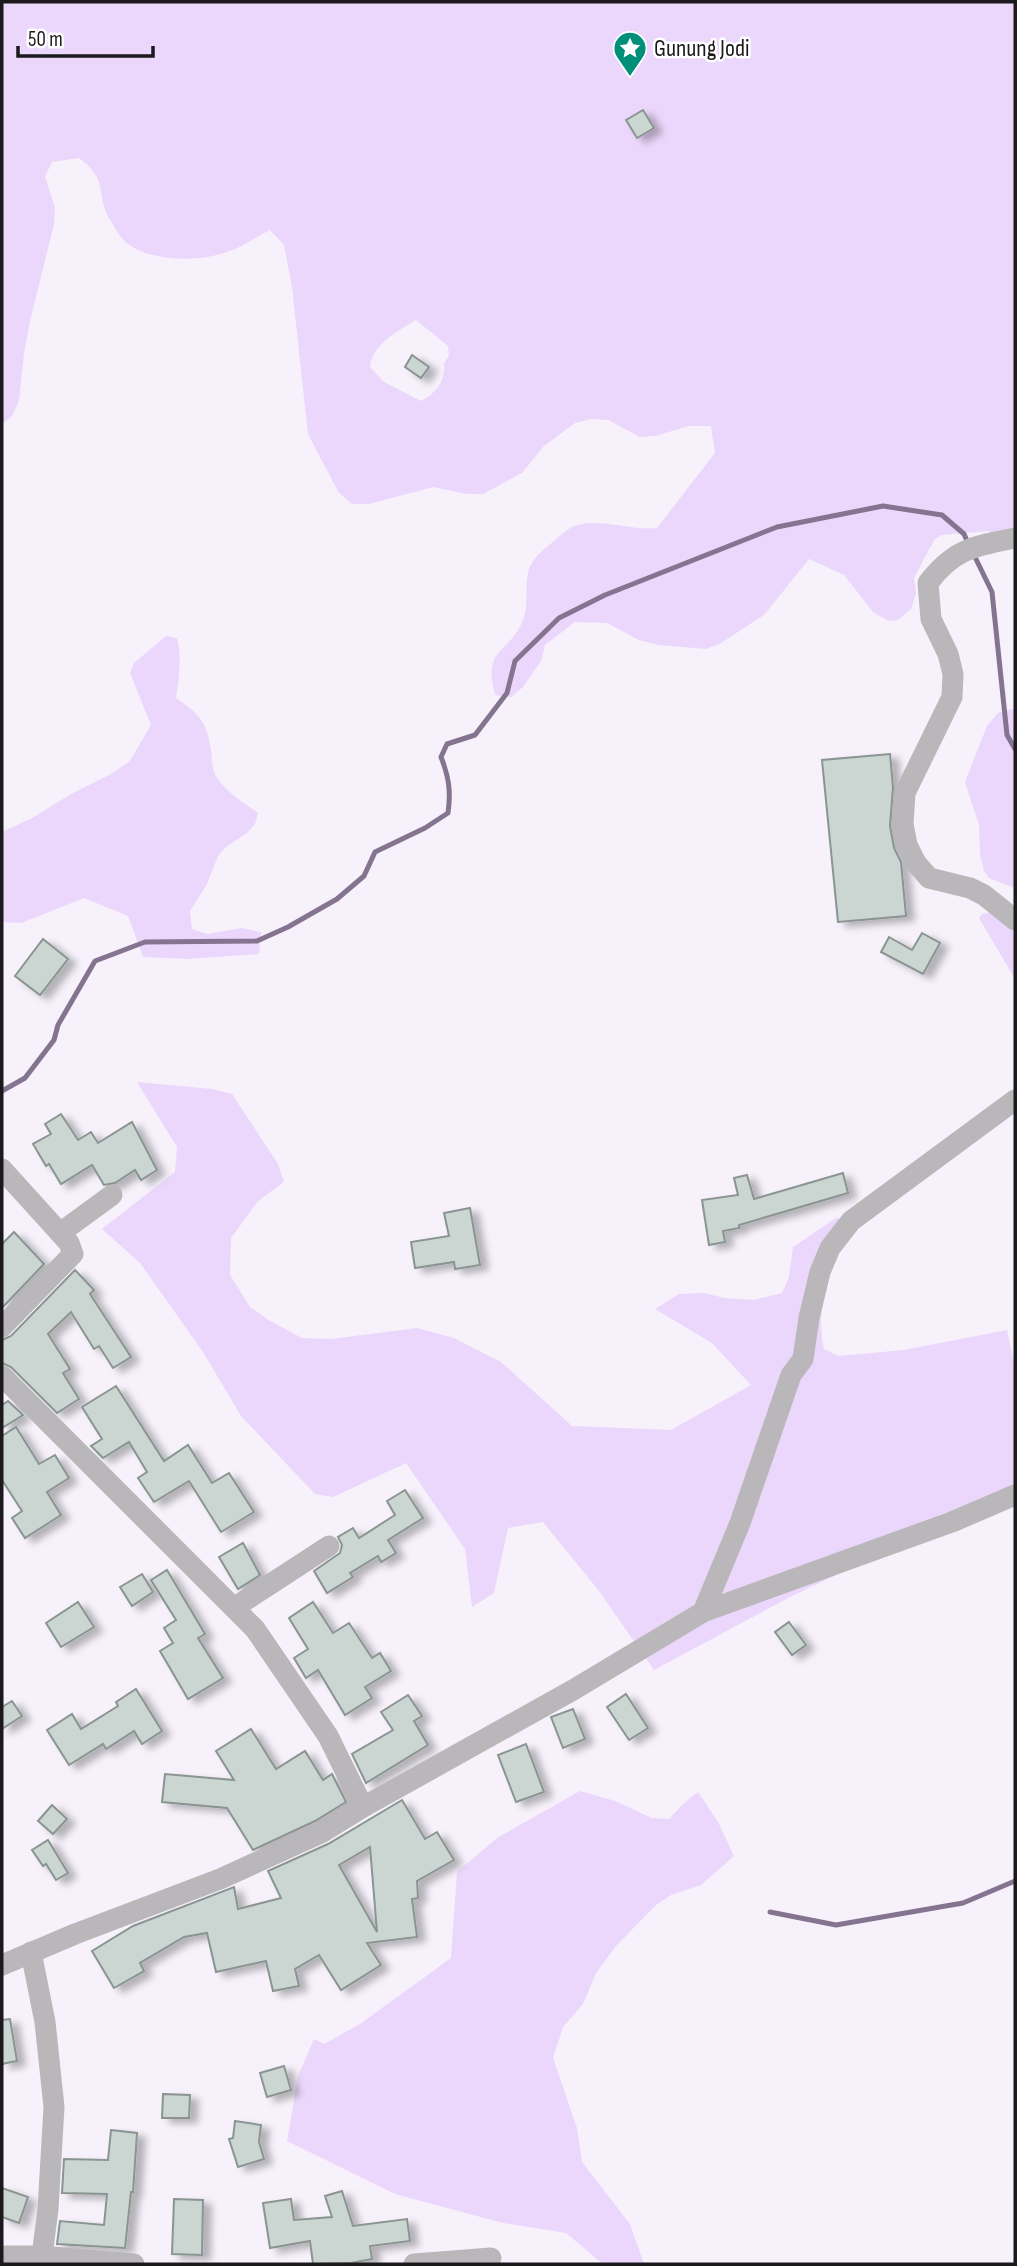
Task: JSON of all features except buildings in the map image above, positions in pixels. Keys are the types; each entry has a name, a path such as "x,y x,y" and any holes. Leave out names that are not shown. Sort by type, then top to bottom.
{"street":[{"path":"1015,538 962,551 943,563 928,583 931,619 948,654 953,674 952,697 905,793 903,824 907,845 916,863 929,878 970,888 984,895 1015,920"},
{"path":"703,1612 740,1523 791,1376 803,1359 820,1272 830,1248 851,1221 1015,1100"},
{"path":"2,1169 60,1233 73,1254 2,1327"},
{"path":"60,1233 112,1195"},
{"path":"6,1387 255,1629 299,1690 328,1737 363,1808"},
{"path":"5,1959 31,1952 220,1879 321,1833 573,1690 703,1612 953,1522 1015,1495"},
{"path":"235,1607 329,1546"},
{"path":"31,1952 45,2022 54,2107 48,2209 41,2260"},
{"path":"2,2256 134,2264"},
{"path":"414,2264 491,2258"}],"shaded area":[{"path":"2,2 1015,2 1015,548 988,531 941,535 934,540 914,578 916,593 911,609 898,620 889,621 874,613 844,575 809,559 764,615 721,643 706,649 658,645 639,640 607,623 575,622 545,645 541,661 523,687 511,697 495,695 492,679 494,659 511,640 523,620 528,573 535,559 565,531 581,524 602,523 657,528 715,453 711,426 689,426 655,436 640,437 608,420 591,419 575,423 544,446 522,473 483,494 467,494 433,487 369,504 352,504 339,493 308,434 292,287 284,245 270,230 233,250 204,258 163,257 138,250 117,232 105,209 98,180 79,158 52,162 45,176 55,208 54,224 30,321 19,401 12,416 2,424","holes":["416,320 448,346 449,356 444,363 442,381 421,401 384,382 370,367 381,345"]},
{"path":"166,636 177,638 179,646 180,668 176,698 201,719 209,740 217,778 227,790 258,813 255,824 247,833 218,856 207,884 190,911 192,929 207,934 242,928 261,932 259,954 186,959 143,957 128,916 84,898 21,923 2,922 2,832 32,818 130,761 151,725 130,673 134,663"},
{"path":"1015,708 1015,891 1012,887 989,878 984,871 980,854 979,825 965,782 987,726 998,713"},
{"path":"992,912 1015,917 1015,979 979,918 982,914"},
{"path":"137,1082 212,1089 232,1094 278,1164 284,1182 258,1201 231,1238 230,1275 250,1307 302,1338 331,1339 417,1328 454,1338 501,1362 572,1426 671,1430 751,1385 712,1343 655,1309 679,1294 703,1293 754,1300 782,1293 789,1277 793,1247 836,1218 859,1222 838,1249 831,1264 821,1312 824,1349 838,1356 904,1350 1007,1330 1015,1369 1015,1501 872,1558 792,1596 654,1670 599,1591 543,1522 508,1528 494,1593 472,1607 465,1549 406,1463 333,1497 315,1494 241,1416 203,1352 140,1263 102,1229 175,1172 177,1147"},
{"path":"580,1791 615,1801 652,1818 669,1819 698,1792 718,1822 734,1856 701,1885 671,1895 656,1905 616,1946 596,1973 583,2004 563,2027 553,2058 577,2128 582,2162 630,2224 644,2264 603,2264 566,2233 503,2223 395,2194 287,2141 298,2076 314,2039 324,2044 360,2024 451,1958 457,1872 497,1838"}],"waterway":[{"path":"2,1091 25,1078 54,1040 58,1025 95,961 145,942 257,941 337,899 364,876 375,852 425,828 448,813 449,785 441,757 447,744 475,735 507,693 515,661 559,618 605,595 777,527 883,506 942,515 964,534 968,543"},
{"path":"974,555 992,592 1007,735 1015,749"},
{"path":"770,1912 836,1925 963,1903 1015,1881"}],"place":[{"name":"Gunung Jodi","path":"630,78"}]}
